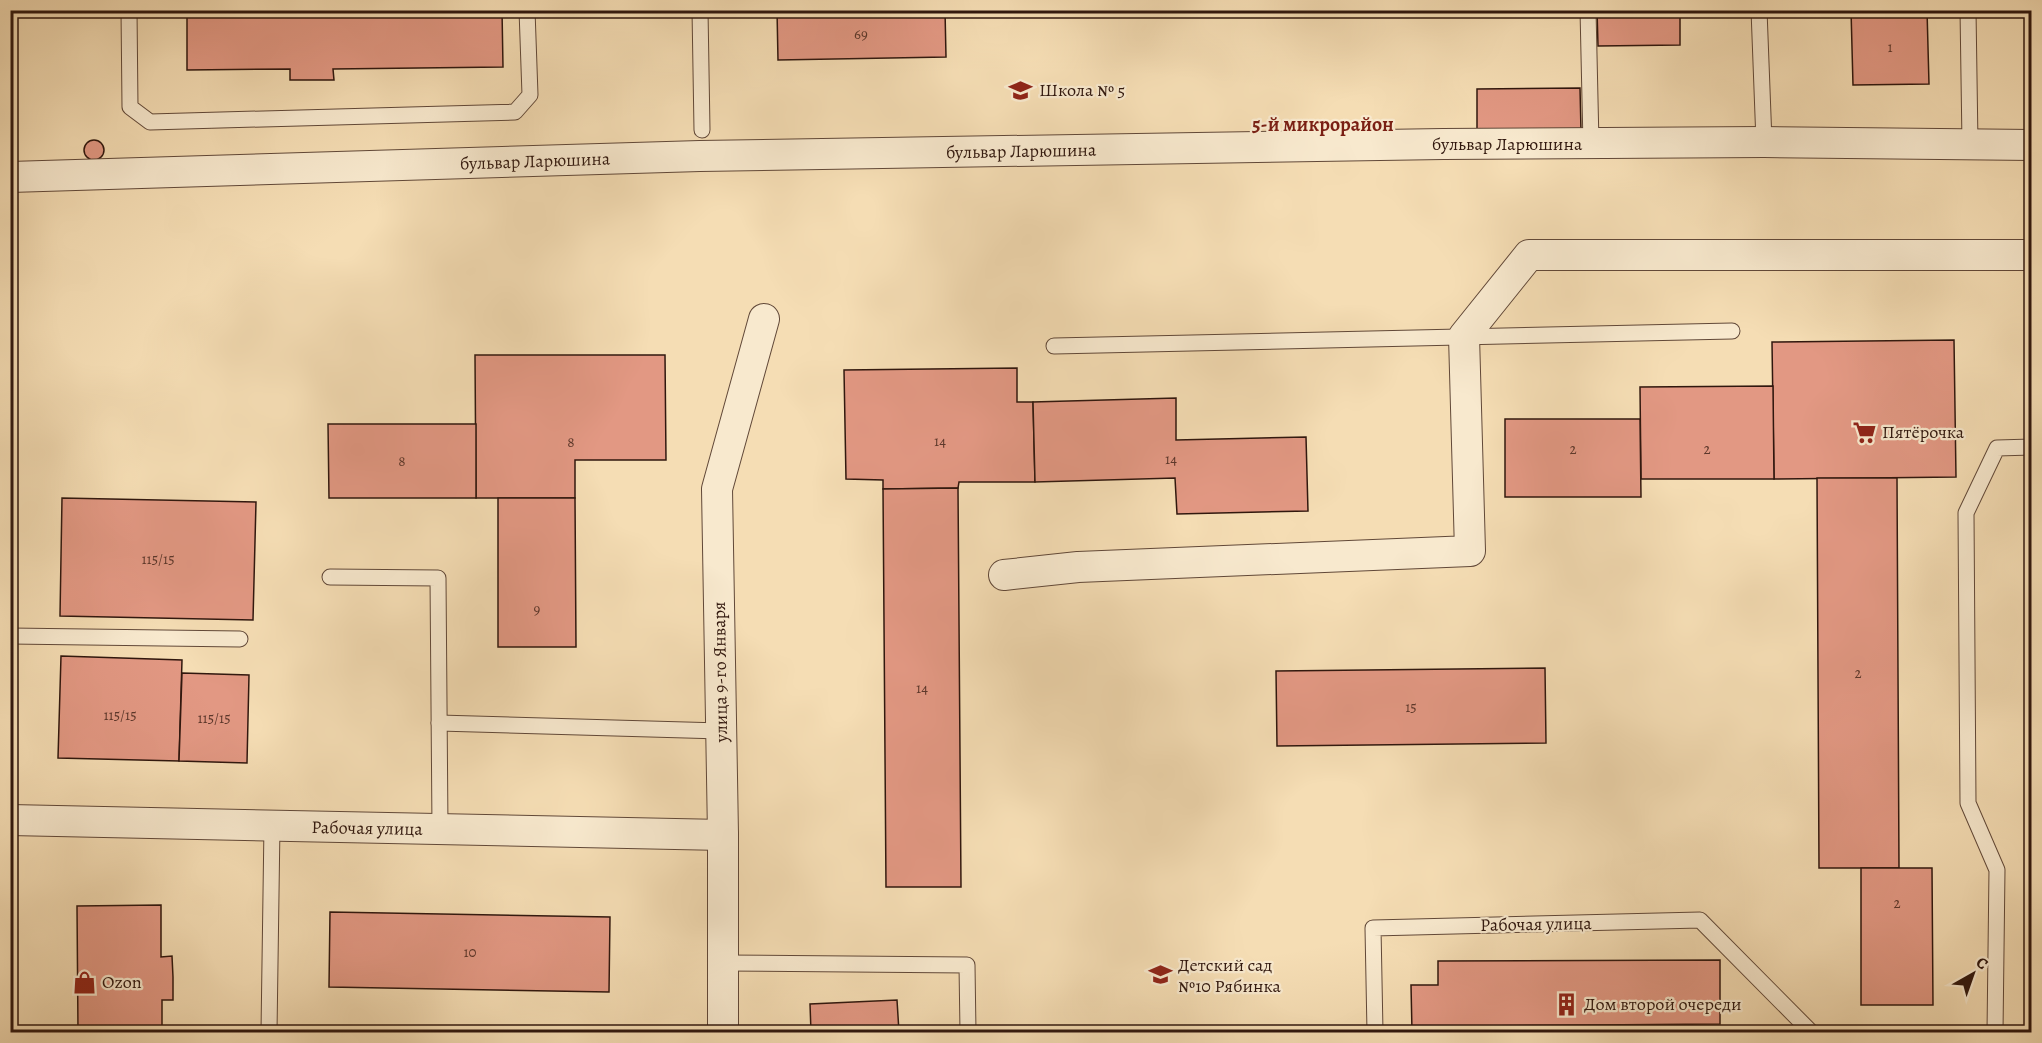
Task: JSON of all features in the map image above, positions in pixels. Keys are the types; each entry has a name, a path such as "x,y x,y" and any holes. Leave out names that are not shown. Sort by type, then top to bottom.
{"street":[{"name":"бульвар Ларюшина","path":"10,177 700,156 1419,144 1764,142 2031,145"},
{"path":"1004,575 1078,567 1470,550 1464,336 1529,255 2031,255"},
{"name":"улица 9-го Января","path":"723,1032 722,730 717,489 764,319"},
{"name":"Рабочая улица","path":"10,820 723,835"}],"lane":[{"path":"129,10 130,106 150,122 515,112 530,95 527,10"},
{"path":"700,10 702,130"},
{"path":"1586,144 1588,10"},
{"path":"1759,10 1764,142"},
{"path":"1968,10 1970,144"},
{"path":"1054,345 1732,331"},
{"path":"1995,1032 1997,870 1968,803 1966,513 1997,448 2031,447"},
{"path":"330,577 438,578 440,829"},
{"path":"10,636 240,639"},
{"path":"439,723 722,730"},
{"path":"269,1032 272,825"},
{"name":"Рабочая улица","path":"1375,1032 1373,928 1700,920 1811,1032"},
{"path":"723,963 967,964 968,1032"}],"building":[{"path":"187,10 502,10 503,67 333,69 334,80 290,80 290,69 187,70"},
{"path":"777,10 945,10 946,57 778,60"},
{"path":"1597,10 1680,10 1680,45 1598,46"},
{"path":"1851,10 1927,10 1929,84 1853,85"},
{"path":"1580,88 1581,131 1477,133 1477,89"},
{"path":"94,140 101,143 104,150 101,157 94,160 87,157 84,150 87,143"},
{"name":"Пятёрочка","path":"1954,340 1956,477 1774,479 1772,342"},
{"path":"475,355 665,355 666,460 575,460 575,498 476,498"},
{"path":"1017,368 1017,402 1033,402 1035,482 959,482 958,488 883,489 883,480 846,479 844,370"},
{"path":"1773,386 1774,479 1641,479 1640,387"},
{"path":"1176,398 1176,440 1306,437 1308,511 1177,514 1175,478 1035,482 1033,402"},
{"path":"1505,419 1640,419 1641,497 1505,497"},
{"path":"328,424 476,424 476,498 329,498"},
{"path":"1817,478 1897,478 1899,868 1819,868"},
{"path":"958,488 961,887 886,887 883,489"},
{"path":"62,498 256,502 253,620 60,616"},
{"path":"498,498 575,498 576,647 498,647"},
{"path":"61,656 182,660 179,761 58,758"},
{"path":"1545,668 1546,743 1277,746 1276,671"},
{"path":"182,673 249,675 247,763 179,761"},
{"path":"1861,868 1932,868 1933,1005 1861,1005"},
{"path":"161,905 161,957 172,956 173,977 173,1000 162,1000 162,1032 78,1032 77,906"},
{"path":"330,912 610,917 609,992 329,987"},
{"name":"Дом второй очереди","path":"1720,960 1720,1024 1473,1026 1473,1032 1412,1032 1411,985 1438,985 1438,961"},
{"path":"897,1000 899,1032 811,1032 810,1004"}],"place":[{"name":"Школа № 5","path":"1021,90"},
{"name":"Пятёрочка","path":"1864,432"},
{"name":"Детский сад №10 Рябинка","path":"1160,975"},
{"name":"Ozon","path":"84,982"},
{"name":"Дом второй очереди","path":"1566,1004"}],"district":[{"name":"5-й микрорайон","path":"1323,124"}]}
